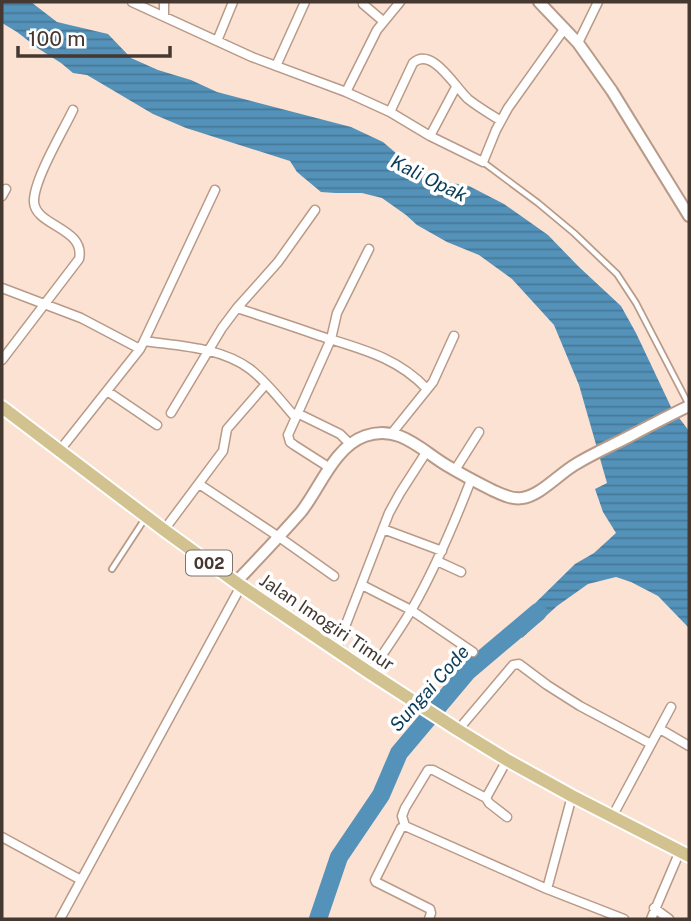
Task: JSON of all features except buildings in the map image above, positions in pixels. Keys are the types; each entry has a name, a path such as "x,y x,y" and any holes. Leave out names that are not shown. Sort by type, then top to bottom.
{"main road":[{"name":"Jalan Imogiri Timur","path":"2,407 163,530 370,673 508,760 685,854"}],"street":[{"path":"132,2 252,57 346,92 390,112 430,136 483,162 501,121 515,98 565,28"},
{"path":"164,2 164,16"},
{"path":"217,41 233,2"},
{"path":"276,66 305,2"},
{"path":"346,92 373,37 400,2"},
{"path":"539,2 578,44 626,112 689,216"},
{"path":"578,44 598,2"},
{"path":"363,4 383,21"},
{"path":"390,112 413,63 423,57 442,69 456,87 479,107 501,121"},
{"path":"430,136 456,87"},
{"path":"2,360 79,259 79,246 69,234 41,215 35,208 34,199 42,173 73,110"},
{"path":"60,450 142,345 215,190"},
{"path":"171,413 237,308 278,262 315,210"},
{"path":"330,468 290,442 288,435 331,339 337,313 369,249"},
{"path":"2,288 142,345 209,351 243,364 296,415 340,434 351,444"},
{"path":"237,308 376,355 415,376 427,389"},
{"path":"392,433 437,374 454,336"},
{"path":"163,530 223,452 227,429 266,384"},
{"path":"107,391 157,425"},
{"path":"60,919 239,584 311,499 340,454 351,444 374,433 392,433 415,442 471,480 503,495 524,498 573,465 689,406"},
{"path":"455,470 479,432"},
{"path":"336,650 383,529 400,493 427,451"},
{"path":"370,673 411,610 437,561 471,480"},
{"path":"199,484 334,576"},
{"path":"383,529 442,551"},
{"path":"437,561 461,572"},
{"path":"362,585 411,610 473,652"},
{"path":"458,730 516,664 580,706 651,744"},
{"path":"612,817 671,708"},
{"path":"660,729 689,746"},
{"path":"486,798 508,760"},
{"path":"507,817 486,798 430,769 402,816 405,826 547,889 624,919"},
{"path":"547,889 572,796"},
{"path":"405,826 401,828 375,880 430,909 429,919"},
{"path":"2,837 81,880"},
{"path":"650,919 685,854"},
{"path":"654,908 669,919"}],"lane":[{"path":"483,162 574,233 617,274 636,303 689,406"},
{"path":"112,569 146,517"}],"water":[{"name":"Kali Opak","path":"2,2 31,2 57,22 108,34 131,58 217,92 351,127 383,142 404,160 435,180 469,186 504,204 548,235 621,306 671,407 689,431 689,628 658,596 616,577 588,584 557,606 522,638 518,620 575,564 594,553 616,533 603,512 595,489 607,483 579,385 554,325 512,279 479,255 447,242 417,225 382,198 362,193 321,192 297,172 290,161 186,128 153,114 87,75 73,73 2,23"}],"waterway":[{"name":"Sungai Code","path":"318,919 339,857 381,795 399,753 468,671 538,612"}]}
